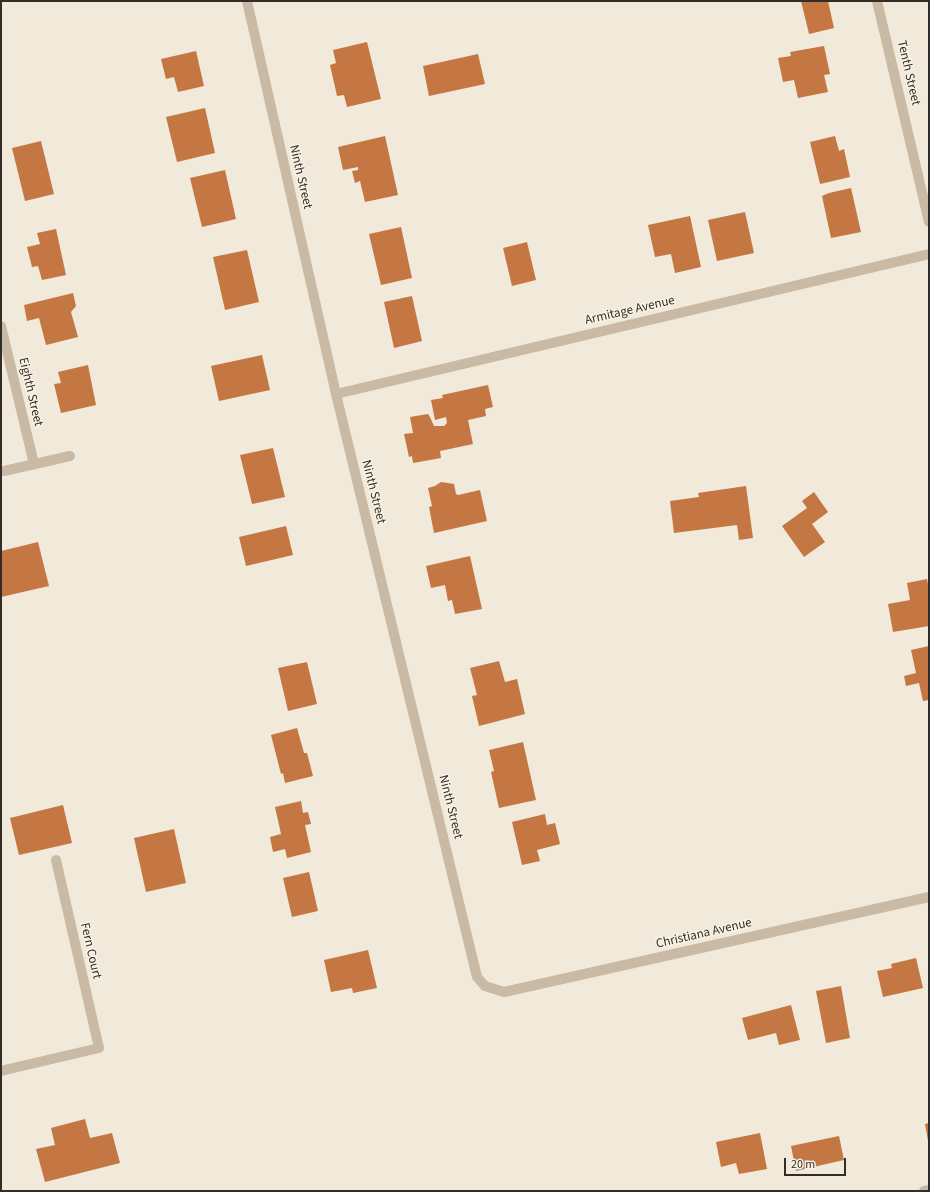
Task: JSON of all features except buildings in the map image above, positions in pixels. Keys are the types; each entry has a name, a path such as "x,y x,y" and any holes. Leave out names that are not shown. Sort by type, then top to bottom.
{"street":[{"name":"Ninth Street","path":"247,1 336,394 477,977 484,986"},
{"name":"Tenth Street","path":"877,1 929,222"},
{"name":"Armitage Avenue","path":"336,394 929,254"},
{"name":"Eighth Street","path":"1,326 34,464"},
{"path":"4,471 70,456"},
{"name":"Fern Court","path":"1,1071 99,1048 56,860"},
{"name":"Christiana Avenue","path":"484,986 504,992 929,897"},
{"path":"924,1191 929,1190"}]}
